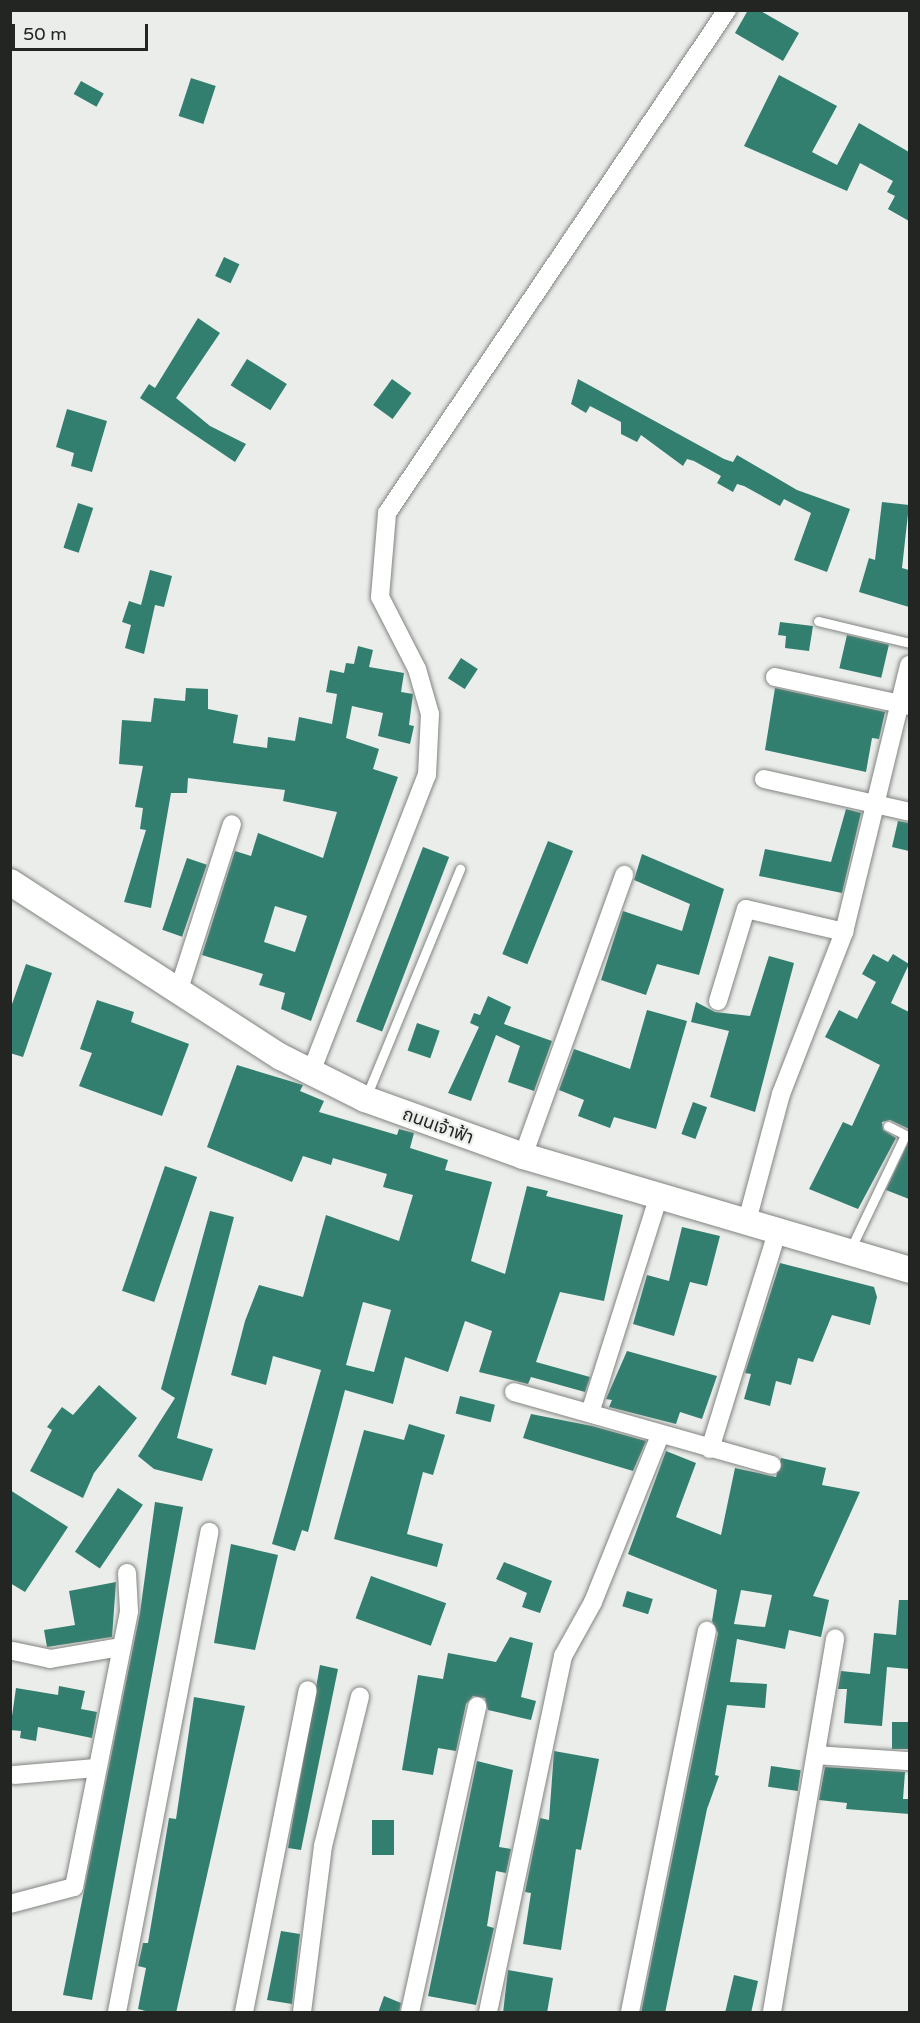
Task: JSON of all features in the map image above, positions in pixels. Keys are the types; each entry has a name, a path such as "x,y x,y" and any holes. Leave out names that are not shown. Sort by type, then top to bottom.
{"main road":[{"name":"ถนนเจ้าฟ้า","path":"10,882 311,1072 365,1099 523,1156 658,1198 747,1221 909,1270"}],"street":[{"path":"311,1072 428,775 430,714 417,669 380,597 387,513 727,10"},
{"path":"747,1221 781,1094 844,932 906,705 909,665"},
{"path":"775,677 906,705"},
{"path":"764,779 909,812"},
{"path":"179,989 232,824"},
{"path":"523,1156 624,875"},
{"path":"718,1001 746,909 844,932"},
{"path":"590,1413 658,1198"},
{"path":"710,1449 778,1230"},
{"path":"514,1392 772,1466"},
{"path":"488,2013 563,1656 593,1602 660,1434"},
{"path":"117,2013 209,1532"},
{"path":"10,1904 74,1887 129,1611 127,1573"},
{"path":"630,2013 707,1631"},
{"path":"772,2013 835,1638"},
{"path":"13,1651 50,1659 120,1647"},
{"path":"244,2013 308,1690"},
{"path":"303,2013 322,1846 360,1697"},
{"path":"410,2013 477,1706"},
{"path":"816,1755 909,1761"},
{"path":"14,1775 96,1768"}],"lane":[{"path":"818,621 909,643"},
{"path":"365,1099 460,869"},
{"path":"849,1252 907,1136 888,1126"}],"building":[{"path":"748,10 759,10 799,33 783,61 735,33"},
{"path":"779,75 837,106 812,152 837,165 859,123 909,152 909,221 888,209 895,196 887,192 893,181 860,163 847,191 744,146"},
{"path":"191,78 216,86 203,124 179,116"},
{"path":"81,81 104,94 96,107 74,94"},
{"path":"224,257 239,264 231,283 215,276"},
{"path":"198,318 220,333 176,398 210,426 246,444 235,462 140,398 149,384 155,388"},
{"path":"247,359 287,384 270,410 231,385"},
{"path":"392,379 411,393 393,419 373,405"},
{"path":"578,379 724,459 733,462 737,455 797,490 850,509 827,572 794,560 811,513 784,499 780,506 737,484 733,492 717,483 721,476 694,461 687,459 683,466 641,435 637,442 621,434 621,422 590,406 586,413 571,404"},
{"path":"67,409 107,421 92,472 71,466 74,453 56,447"},
{"path":"882,502 909,505 902,568 909,570 909,607 859,592 869,558 875,560"},
{"path":"78,503 93,508 79,553 63,548"},
{"path":"150,570 172,576 164,607 155,605 144,654 125,648 131,625 122,622 129,601 141,605"},
{"path":"780,622 813,626 809,651 785,648 786,636 778,635"},
{"path":"847,635 889,645 881,678 839,668"},
{"path":"358,646 373,650 369,667 404,673 401,692 413,694 409,725 414,726 410,744 378,736 383,713 352,706 346,738 379,749 373,769 398,777 311,1021 281,1009 285,993 259,985 263,974 202,955 235,851 251,856 258,833 323,858 337,812 283,801 285,790 188,778 187,793 171,793 151,908 124,902 146,830 140,829 143,808 135,807 143,766 119,764 122,720 151,722 154,698 185,701 186,688 208,689 208,709 238,715 233,743 267,748 268,737 295,741 299,717 332,724 337,694 326,692 330,670 344,673 346,663 354,664","holes":["275,906 307,916 295,952 264,942"]},
{"path":"461,658 478,669 465,689 448,678"},
{"path":"775,688 885,712 879,739 872,738 866,772 765,750"},
{"path":"846,809 861,813 842,893 759,876 765,849 831,862"},
{"path":"898,821 909,823 909,851 892,847"},
{"path":"548,841 573,851 527,964 502,954"},
{"path":"423,847 449,857 382,1032 356,1022"},
{"path":"642,854 724,889 699,975 657,964 646,995 601,980 623,911 682,931 690,904 634,880"},
{"path":"187,858 207,865 182,937 162,930"},
{"path":"873,954 888,962 893,954 909,964 891,1003 909,1012 909,1129 890,1120 882,1122 883,1130 896,1138 858,1209 809,1189 843,1122 852,1126 880,1065 825,1037 839,1010 857,1019 876,982 862,974"},
{"path":"769,956 794,963 755,1112 710,1097 729,1031 691,1022 696,1002 715,1012 750,1016"},
{"path":"26,964 52,973 23,1057 10,1053 10,1010"},
{"path":"488,996 511,1007 504,1024 552,1041 534,1091 508,1082 520,1046 496,1035 471,1101 448,1093 479,1027 470,1023 474,1013 480,1015"},
{"path":"97,1000 134,1012 131,1022 189,1044 162,1116 79,1086 92,1053 80,1049"},
{"path":"647,1010 687,1021 656,1129 614,1117 610,1128 578,1116 584,1100 559,1090 574,1049 630,1069"},
{"path":"417,1023 440,1031 430,1058 408,1050"},
{"path":"237,1065 303,1085 300,1091 324,1101 319,1112 397,1135 399,1129 414,1133 410,1148 448,1160 445,1170 492,1182 471,1261 505,1274 527,1186 548,1191 546,1196 623,1215 604,1301 560,1292 536,1362 590,1377 585,1392 531,1377 528,1384 479,1372 492,1331 465,1321 448,1372 405,1357 393,1404 345,1390 308,1532 302,1530 295,1551 272,1544 321,1370 273,1356 266,1385 231,1375 245,1321 259,1285 303,1297 326,1215 399,1241 413,1195 383,1187 387,1174 333,1158 331,1165 303,1156 292,1182 207,1147","holes":["363,1302 391,1310 374,1372 346,1365"]},
{"path":"693,1102 707,1107 695,1139 681,1134"},
{"path":"909,1144 909,1199 886,1190"},
{"path":"165,1166 197,1177 154,1302 122,1291"},
{"path":"210,1211 234,1217 177,1438 213,1449 202,1481 154,1469 138,1456 175,1398 161,1389"},
{"path":"682,1227 720,1236 707,1286 690,1282 674,1336 633,1324 647,1275 669,1281"},
{"path":"780,1263 874,1287 877,1297 870,1325 832,1315 813,1362 798,1358 791,1385 776,1381 770,1406 744,1399 751,1374 745,1373"},
{"path":"627,1351 717,1376 702,1419 680,1412 676,1424 609,1407 612,1400 606,1399"},
{"path":"99,1385 137,1418 94,1473 83,1498 30,1471 52,1430 47,1427 62,1407 73,1415"},
{"path":"460,1396 495,1405 491,1422 456,1413"},
{"path":"531,1414 592,1426 646,1441 633,1471 523,1438"},
{"path":"409,1424 445,1435 433,1475 423,1472 407,1534 443,1544 437,1567 334,1539 364,1430 404,1440"},
{"path":"666,1451 696,1463 676,1517 721,1535 735,1468 776,1477 781,1458 826,1468 822,1485 860,1492 813,1596 829,1600 821,1637 789,1630 785,1649 737,1639 730,1682 767,1684 765,1708 727,1705 715,1775 719,1776 707,1809 665,2013 641,2013 718,1633 712,1621 717,1590 628,1554","holes":["741,1590 772,1595 765,1627 734,1624"]},
{"path":"118,1488 143,1505 100,1569 75,1552"},
{"path":"10,1490 68,1527 25,1592 10,1583"},
{"path":"155,1502 183,1507 92,2000 63,1995 140,1613"},
{"path":"231,1544 278,1555 255,1650 214,1643"},
{"path":"504,1562 552,1581 540,1613 522,1607 527,1593 496,1579"},
{"path":"371,1576 446,1603 431,1646 356,1618"},
{"path":"116,1582 112,1637 47,1647 44,1630 75,1625 69,1591"},
{"path":"627,1591 653,1599 648,1614 622,1606"},
{"path":"899,1600 909,1600 909,1669 887,1667 882,1726 844,1723 847,1689 838,1689 841,1671 870,1674 874,1633 896,1635"},
{"path":"510,1637 533,1643 521,1697 536,1701 531,1720 488,1710 485,1698 473,1696 466,1704 456,1751 438,1748 433,1775 402,1770 418,1675 443,1679 448,1653 496,1662"},
{"path":"320,1665 338,1669 301,1850 288,1848"},
{"path":"59,1686 85,1691 81,1709 97,1712 92,1738 38,1727 36,1741 20,1738 21,1731 10,1730 16,1688 58,1695"},
{"path":"194,1697 245,1706 176,2013 153,2013 138,2009 146,1968 138,1966 143,1943 148,1943 169,1818 176,1819"},
{"path":"892,1722 909,1722 909,1749 892,1749"},
{"path":"554,1751 599,1759 581,1850 576,1849 561,1950 523,1944 531,1893 525,1892 540,1818 549,1820"},
{"path":"477,1761 513,1770 499,1847 511,1849 506,1873 496,1871 487,1926 494,1928 476,2005 428,1996"},
{"path":"771,1766 801,1770 798,1791 768,1787"},
{"path":"825,1767 905,1772 903,1799 909,1799 909,1814 846,1809 847,1803 819,1800"},
{"path":"372,1820 394,1820 394,1855 372,1855"},
{"path":"281,1931 300,1934 292,2004 267,2000"},
{"path":"508,1970 553,1978 547,2013 503,2013"},
{"path":"734,1975 758,1981 751,2013 725,2013"},
{"path":"384,1996 401,2003 399,2013 378,2013"}]}
